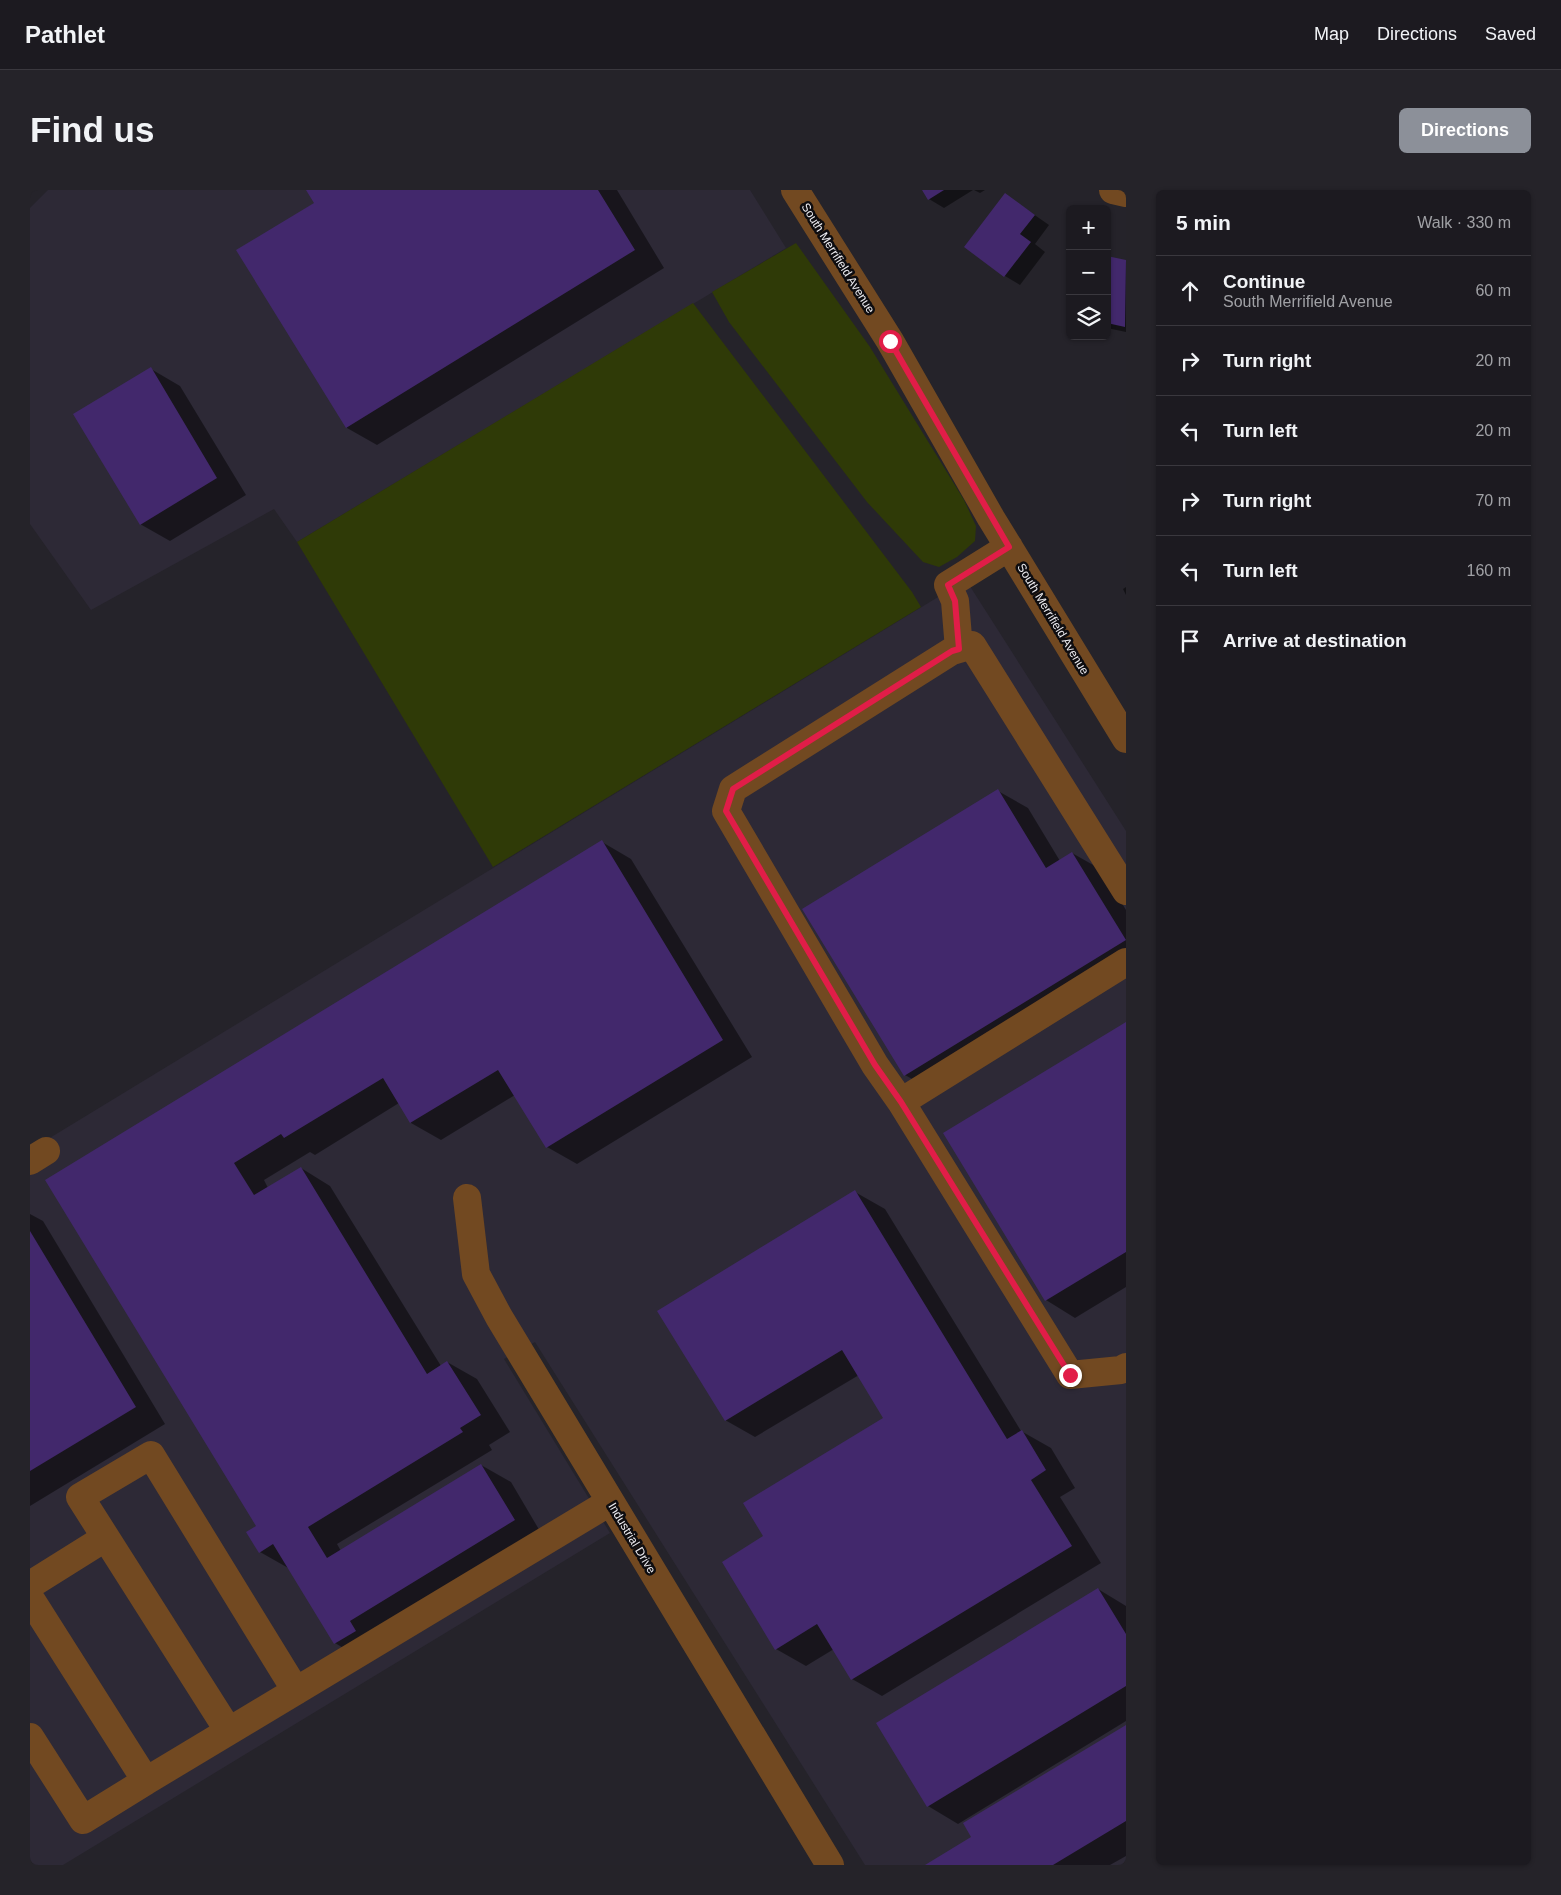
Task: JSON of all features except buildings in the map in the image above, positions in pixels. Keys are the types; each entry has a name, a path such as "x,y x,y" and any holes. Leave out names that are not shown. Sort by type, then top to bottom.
{"street":[{"name":"South Merrifield Avenue","path":"794,190 890,341 1009,547 1126,739"},
{"path":"1113,190 1126,193"},
{"path":"959,649 955,601 948,585 1009,547"},
{"path":"1126,891 972,645 952,651 733,789 726,811 875,1065 901,1102 1070,1375 1122,1370 1126,1367"},
{"path":"901,1102 1126,962"},
{"name":"Industrial Drive","path":"467,1198 476,1274 499,1317 830,1865"},
{"path":"228,1730 80,1497 151,1455 296,1691"},
{"path":"30,1737 82,1820 228,1730 610,1502"},
{"path":"30,1585 105,1538"},
{"path":"30,1598 146,1781"}],"shaded area":[{"path":"48,190 750,190 786,248 297,542 274,509 91,610 30,524 30,208"},
{"path":"966,580 1126,831 1126,1865 865,1865 535,1342 504,1359 610,1533 63,1865 30,1865 30,1150"}],"green space":[{"path":"796,243 870,347 964,500 976,526 975,541 957,557 939,567 923,562 867,502 729,322 712,292"},
{"path":"693,303 912,592 921,607 493,867 297,542"}],"route":[{"path":"890,341 1009,547 948,585 955,601 959,649 952,651 733,789 726,811 875,1065 901,1102 1070,1375"}]}
